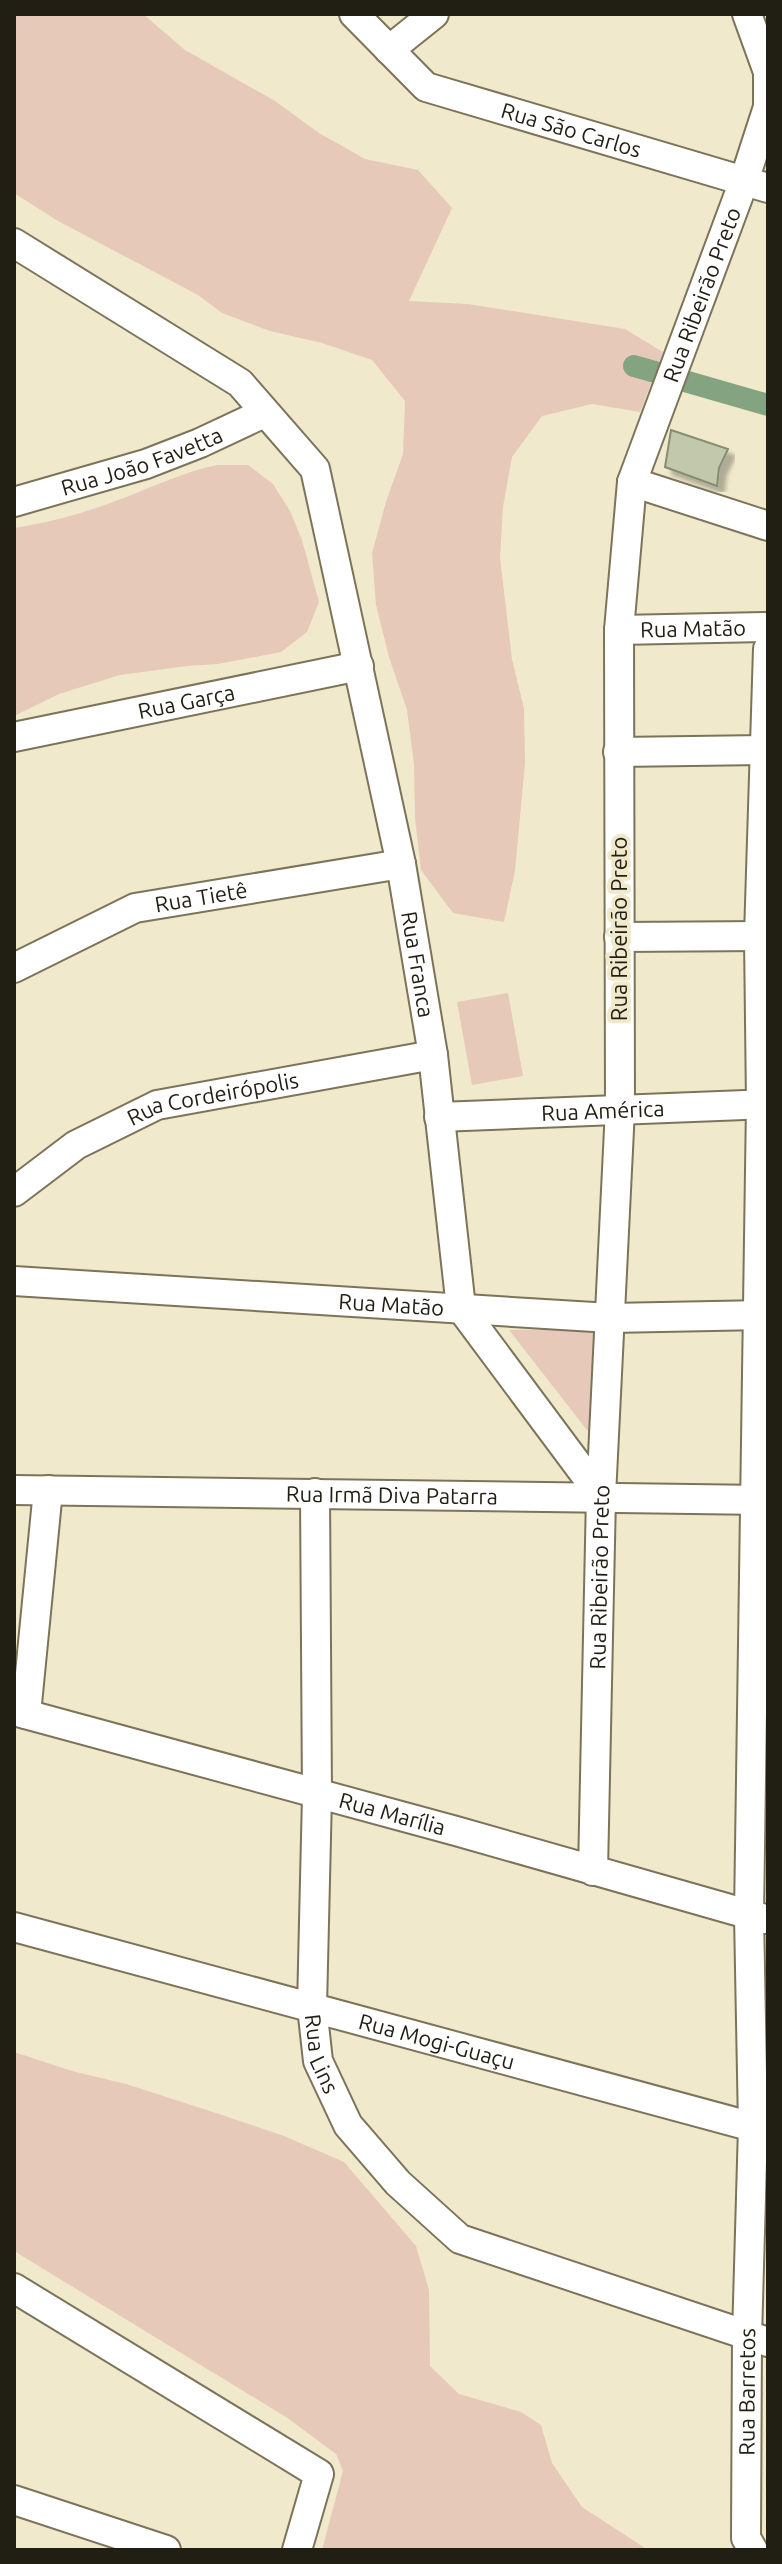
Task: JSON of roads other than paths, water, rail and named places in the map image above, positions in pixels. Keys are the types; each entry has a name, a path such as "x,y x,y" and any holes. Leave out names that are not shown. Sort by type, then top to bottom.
{"street":[{"name":"Rua São Carlos","path":"354,14 426,87 756,184"},
{"path":"389,50 434,14"},
{"name":"Rua Ribeirão Preto","path":"593,1871 601,1496 620,1109 619,630 632,482 756,184 768,107 768,72 747,14"},
{"name":"Rua Franca","path":"14,243 240,383 315,469 401,864 433,1055 461,1308"},
{"name":"Rua João Favetta","path":"17,497 146,464 264,413"},
{"path":"632,482 768,526"},
{"name":"Rua Matão","path":"619,630 768,627"},
{"name":"Rua Barretos","path":"753,2550 746,2538 758,2339 761,2129 758,1918 765,1104 763,936 768,649"},
{"name":"Rua Garça","path":"14,737 359,666"},
{"path":"618,752 766,750"},
{"name":"Rua Tietê","path":"16,965 135,908 401,864"},
{"path":"619,937 763,936"},
{"name":"Rua Cordeirópolis","path":"14,1192 76,1145 157,1105 433,1055"},
{"name":"Rua América","path":"439,1117 765,1104"},
{"name":"Rua Matão","path":"15,1279 610,1318 762,1315"},
{"path":"461,1308 601,1496"},
{"name":"Rua Irmã Diva Patarra","path":"14,1490 761,1499"},
{"path":"20,1713 48,1490"},
{"name":"Rua Lins","path":"315,1493 317,1795 312,2007 318,2061 348,2125 398,2183 460,2239 758,2339"},
{"name":"Rua Marília","path":"20,1713 758,1918"},
{"name":"Rua Mogi-Guaçu","path":"14,1927 761,2129"},
{"path":"14,2288 319,2474 297,2550"},
{"path":"14,2500 166,2550"}],"waterway":[{"path":"634,366 655,372"},
{"path":"688,382 768,405"}]}
